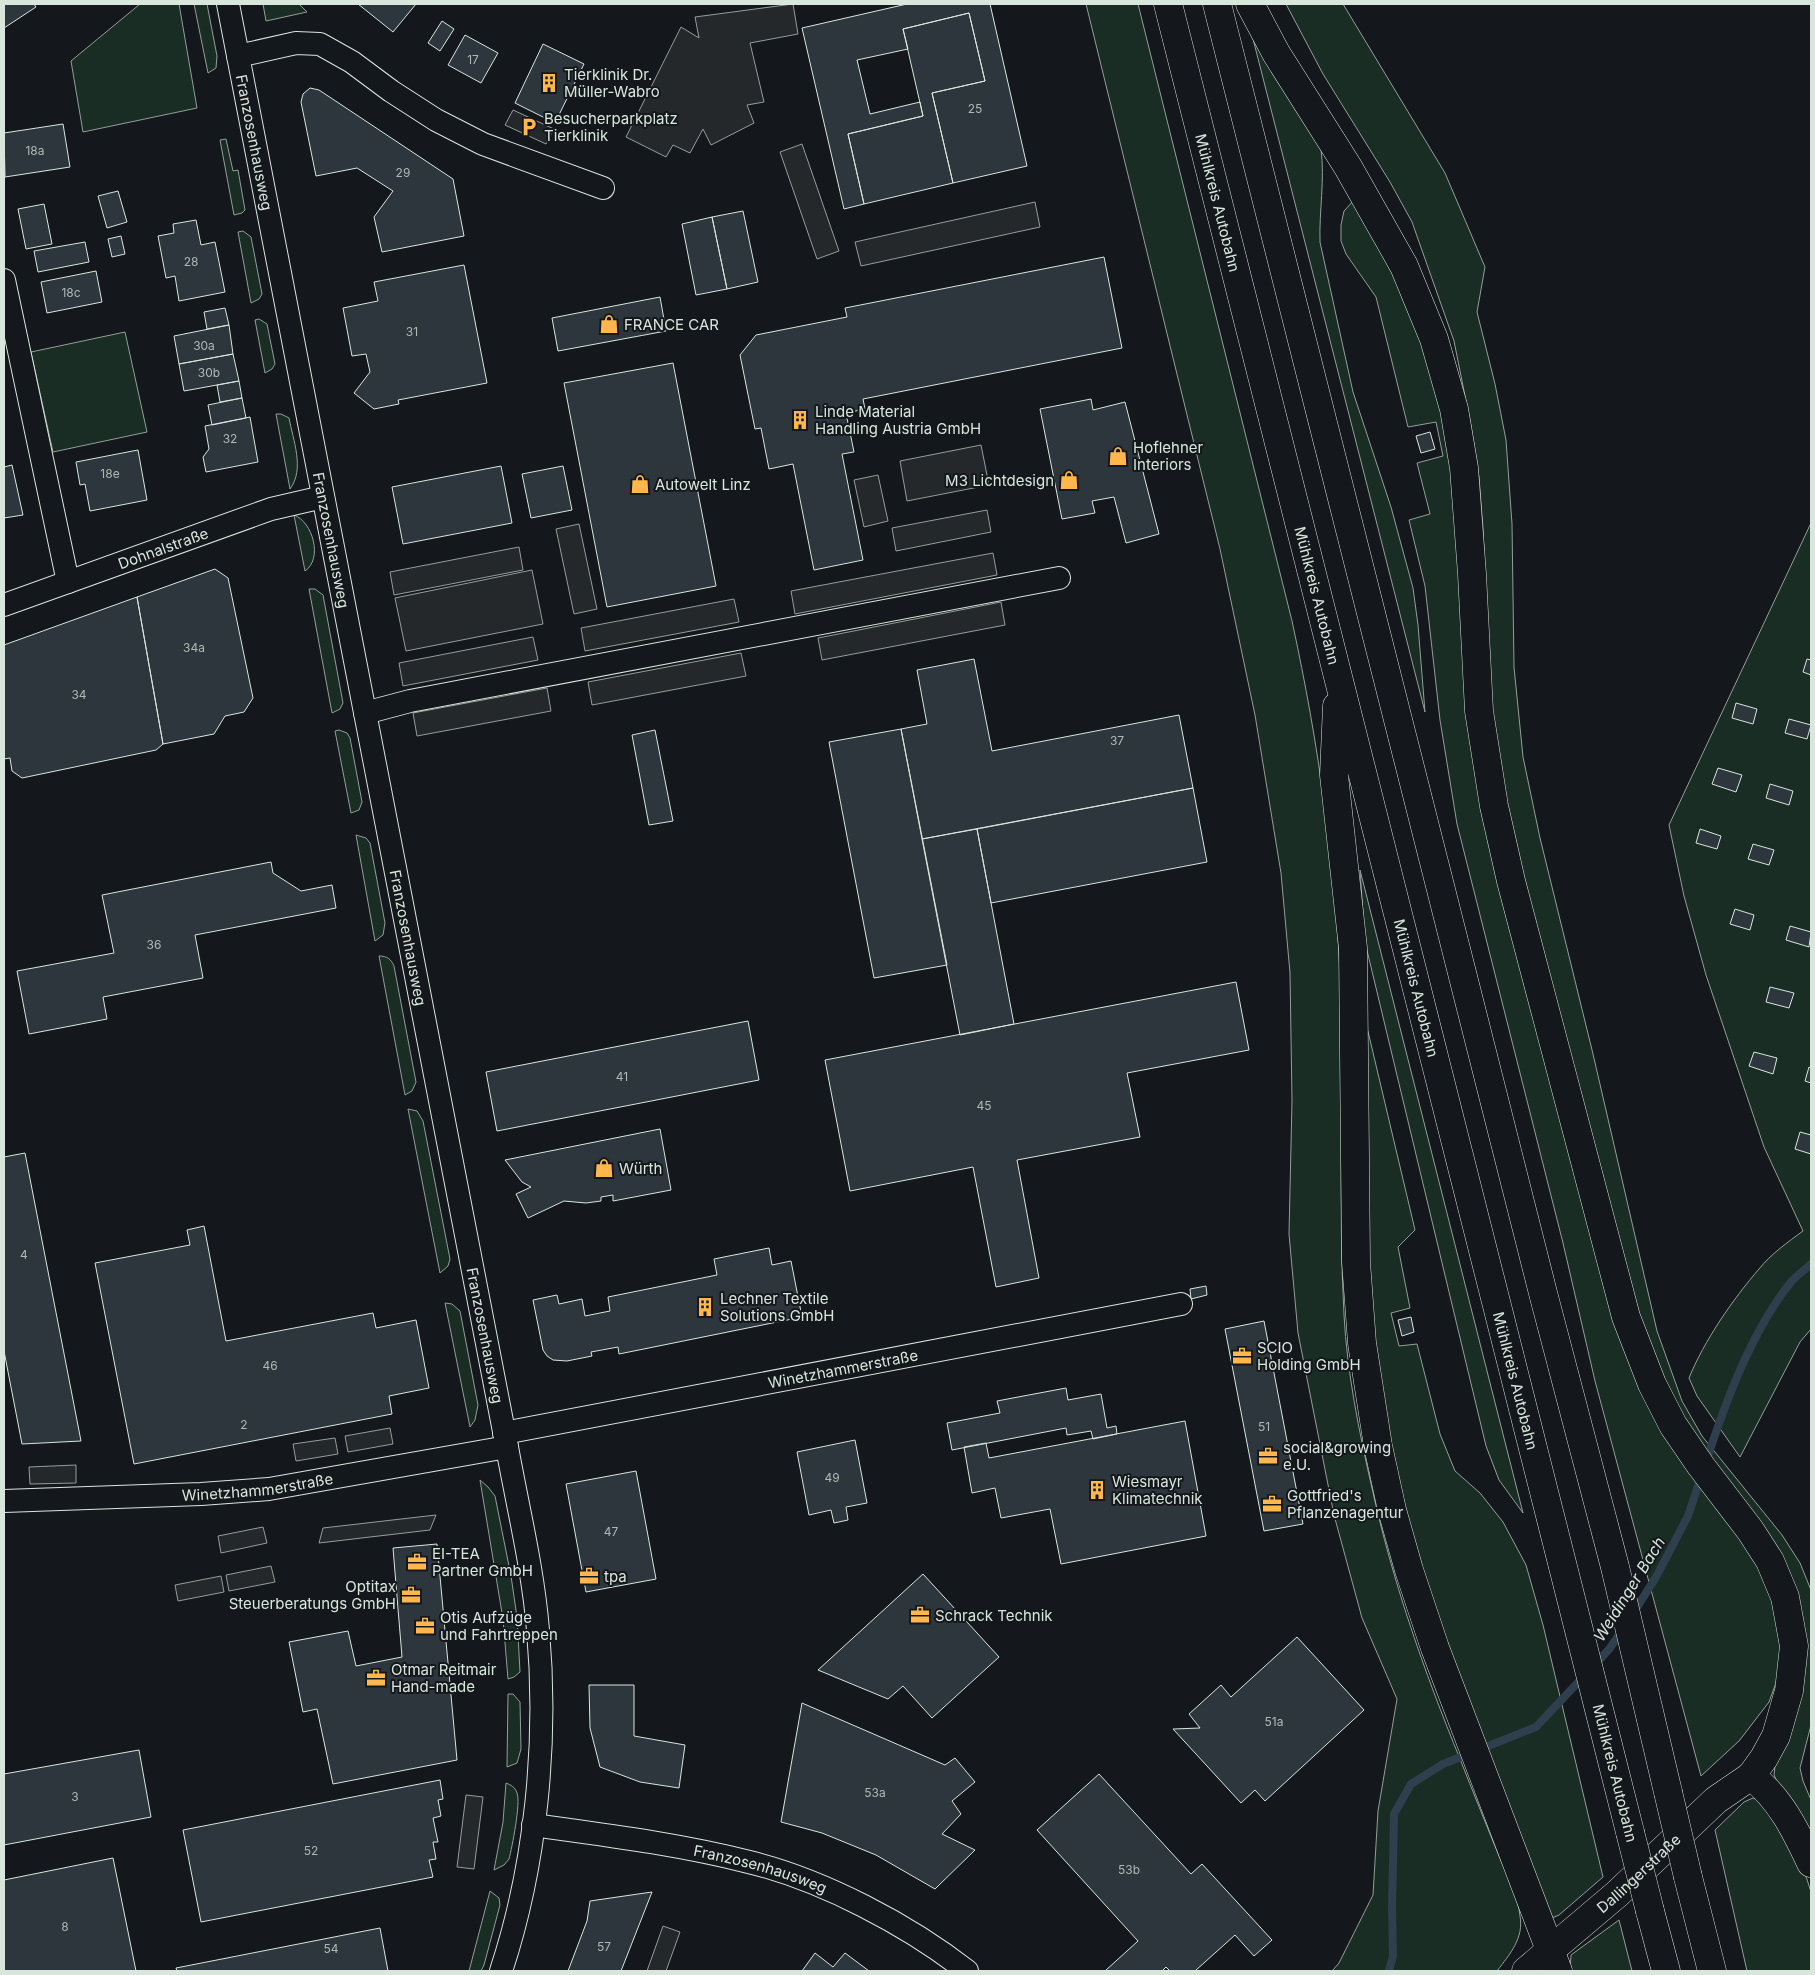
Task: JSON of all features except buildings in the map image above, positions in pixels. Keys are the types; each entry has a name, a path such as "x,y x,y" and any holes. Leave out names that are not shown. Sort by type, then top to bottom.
{"main road":[{"name":"Mühlkreis Autobahn","path":"1168,4 1666,1971"},
{"path":"1217,4 1540,1283 1615,1567 1712,1971"},
{"path":"1250,4 1276,53 1348,167 1404,266 1434,339 1454,409 1464,468 1479,711 1494,806 1511,881 1626,1317 1652,1384 1673,1425 1701,1466 1750,1530 1774,1570 1785,1597 1794,1646 1789,1691 1776,1736 1751,1776 1774,1798 1796,1833 1811,1863"},
{"path":"1338,674 1334,775 1353,948 1356,1252 1362,1343 1378,1446 1392,1510 1409,1570 1435,1648 1554,1961"},
{"name":"Dallingerstraße","path":"1526,1971 1554,1961 1617,1894 1716,1800 1751,1776"}],"street":[{"name":"Franzosenhausweg","path":"228,4 506,1440 538,1629 542,1685 541,1730 533,1825 523,1887 512,1936 501,1971"},
{"name":"Franzosenhausweg","path":"238,56 296,43 320,44 352,62 391,91 436,120 483,144 603,188"},
{"path":"4,280 68,582"},
{"name":"Dohnalstraße","path":"4,605 271,509 323,497"},
{"path":"364,713 410,701 1059,578"},
{"name":"Winetzhammerstraße","path":"4,1501 201,1494 269,1489 1181,1304"},
{"name":"Franzosenhausweg","path":"533,1825 696,1851 750,1862 802,1879 851,1900 906,1930 968,1971"}],"green space":[{"path":"140,4 179,4 197,108 83,132 71,61"},
{"path":"194,4 207,4 217,56 216,68 208,73"},
{"path":"263,4 299,4 307,12 266,21"},
{"path":"1086,4 1138,4 1302,667 1325,807 1339,947 1342,1074 1342,1275 1346,1337 1354,1402 1380,1522 1410,1625 1447,1726 1512,1886 1519,1908 1521,1924 1518,1939 1497,1971 1332,1971 1339,1963 1373,1895 1378,1811 1397,1699 1362,1618 1334,1515 1298,1333 1289,1234 1292,1101 1290,973 1281,873 1255,715 1220,549"},
{"path":"1286,4 1343,4 1445,173 1485,267 1477,312 1495,384 1506,440 1512,524 1514,667 1523,757 1540,838 1593,1054 1657,1331 1682,1401 1702,1436 1782,1535 1800,1563 1811,1590 1811,1725 1800,1768 1811,1800 1811,1835 1782,1792 1774,1775 1776,1758 1805,1653 1701,1448 1653,1362 1622,1257 1528,896 1509,814 1491,711 1479,477 1454,341 1412,222 1390,182 1323,74"},
{"path":"1252,35 1321,149 1320,242 1353,392 1391,507 1413,588 1425,712"},
{"path":"226,139 233,171 238,170 245,210 234,215 220,140"},
{"path":"1355,199 1382,245 1433,372 1449,444 1459,519 1463,656 1624,1349 1760,1565 1777,1605 1783,1638 1781,1669 1769,1702 1739,1741 1701,1776 1595,1381 1563,1243 1457,824 1440,720 1425,586 1409,520 1430,514 1417,463 1443,456 1436,422 1408,427 1376,297 1346,254 1341,241 1341,225 1344,211"},
{"path":"243,231 251,237 262,294 259,299 251,303 238,232"},
{"path":"259,319 267,324 275,364 272,369 265,373 255,320"},
{"path":"125,332 147,432 53,452 31,352"},
{"path":"276,414 289,418 297,454 297,473 290,489"},
{"path":"294,515 306,525 313,541 314,558 305,571"},
{"path":"1811,523 1811,1329 1800,1342 1740,1457 1697,1396 1689,1378 1711,1335 1739,1293 1769,1258 1803,1231 1764,1147 1706,975 1684,896 1669,825"},
{"path":"309,589 315,589 323,595 343,703 340,709 332,713"},
{"path":"339,730 347,733 350,738 362,802 359,810 351,813 335,731"},
{"path":"356,835 366,838 370,843 385,923 383,935 375,941"},
{"path":"1360,870 1523,1513 1499,1480 1486,1446 1365,942"},
{"path":"379,956 388,958 394,966 416,1082 412,1091 405,1095"},
{"path":"1366,1023 1415,1230 1398,1247 1410,1308 1391,1313 1399,1346 1417,1344 1440,1434 1455,1471 1480,1493 1503,1522 1526,1565 1543,1625 1603,1877 1559,1915 1552,1918 1449,1661 1402,1508 1370,1323"},
{"path":"408,1109 417,1111 423,1121 450,1259 448,1266 440,1273"},
{"path":"445,1303 452,1304 460,1311 478,1405 475,1420 470,1427"},
{"path":"480,1480 495,1496 517,1617 520,1672 508,1679 503,1619"},
{"path":"508,1694 513,1694 520,1702 521,1749 517,1763 507,1767"},
{"path":"506,1783 513,1786 517,1793 516,1825 509,1859 504,1865 494,1870 503,1822"},
{"path":"1753,1798 1763,1802 1804,1870 1811,1892 1811,1971 1747,1971 1715,1830 1744,1802"},
{"path":"490,1891 499,1898 500,1905 484,1965 481,1971 469,1971"},
{"path":"1619,1920 1632,1971 1570,1971 1571,1955"}],"shaded area":[{"path":"793,4 798,34 750,43 764,102 747,105 754,123 711,145 703,129 690,153 673,145 666,157 626,137 681,27 699,38 695,17"},
{"name":"Besucherparkplatz Tierklinik","path":"513,110 554,129 546,144 505,125"},
{"path":"802,144 839,251 817,259 780,152"},
{"path":"1035,202 1040,227 861,266 855,242"},
{"path":"981,445 989,485 907,501 900,461"},
{"path":"878,475 888,521 864,527 854,480"},
{"path":"987,510 991,532 896,551 892,528"},
{"path":"579,524 597,609 574,614 556,529"},
{"path":"519,547 523,570 394,595 390,572"},
{"path":"993,553 997,575 795,614 791,591"},
{"path":"532,570 543,624 406,651 395,598"},
{"path":"734,599 739,622 585,651 581,628"},
{"path":"1001,602 1005,625 822,660 818,638"},
{"path":"533,637 538,660 403,686 399,663"},
{"path":"741,653 746,676 592,705 588,682"},
{"path":"547,688 551,711 417,736 413,713"},
{"path":"390,1428 393,1444 348,1452 345,1436"},
{"path":"335,1438 338,1454 296,1461 293,1444"},
{"path":"76,1465 76,1483 30,1484 29,1467"},
{"path":"436,1515 430,1530 319,1543 323,1528"},
{"path":"263,1527 267,1543 221,1553 218,1536"},
{"path":"271,1566 275,1582 229,1591 226,1575"},
{"path":"221,1576 224,1592 178,1601 175,1585"},
{"path":"466,1795 483,1797 474,1869 457,1867"},
{"path":"663,1926 680,1932 666,1971 647,1971"}],"waterway":[{"name":"Weidinger Bach","path":"1706,1462 1731,1392 1752,1344 1777,1301 1791,1282 1811,1264"},
{"name":"Weidinger Bach","path":"1634,1612 1656,1577 1688,1516 1701,1477"},
{"name":"Weidinger Bach","path":"1594,1666 1610,1648 1622,1630"},
{"name":"Weidinger Bach","path":"1389,1971 1393,1956 1394,1814 1411,1784 1443,1764 1536,1727 1584,1676"}],"place":[{"name":"Tierklinik Dr. Müller-Wabro","path":"549,83"},
{"name":"Besucherparkplatz Tierklinik","path":"529,127"},
{"name":"FRANCE CAR","path":"609,324"},
{"name":"Linde Material Handling Austria GmbH","path":"800,420"},
{"name":"Hoflehner Interiors","path":"1118,456"},
{"name":"M3 Lichtdesign","path":"1069,480"},
{"name":"Autowelt Linz","path":"640,484"},
{"name":"Würth","path":"604,1168"},
{"name":"Lechner Textile Solutions GmbH","path":"705,1307"},
{"name":"SCIO Holding GmbH","path":"1242,1356"},
{"name":"social&growing e.U.","path":"1268,1456"},
{"name":"Wiesmayr Klimatechnik","path":"1097,1490"},
{"name":"Gottfried's Pflanzenagentur","path":"1272,1504"},
{"name":"EI-TEA Partner GmbH","path":"417,1562"},
{"name":"tpa","path":"589,1576"},
{"name":"Optitax Steuerberatungs GmbH","path":"411,1595"},
{"name":"Schrack Technik","path":"920,1615"},
{"name":"Otis Aufzüge und Fahrtreppen","path":"425,1626"},
{"name":"Otmar Reitmair Hand-made","path":"376,1678"}]}
